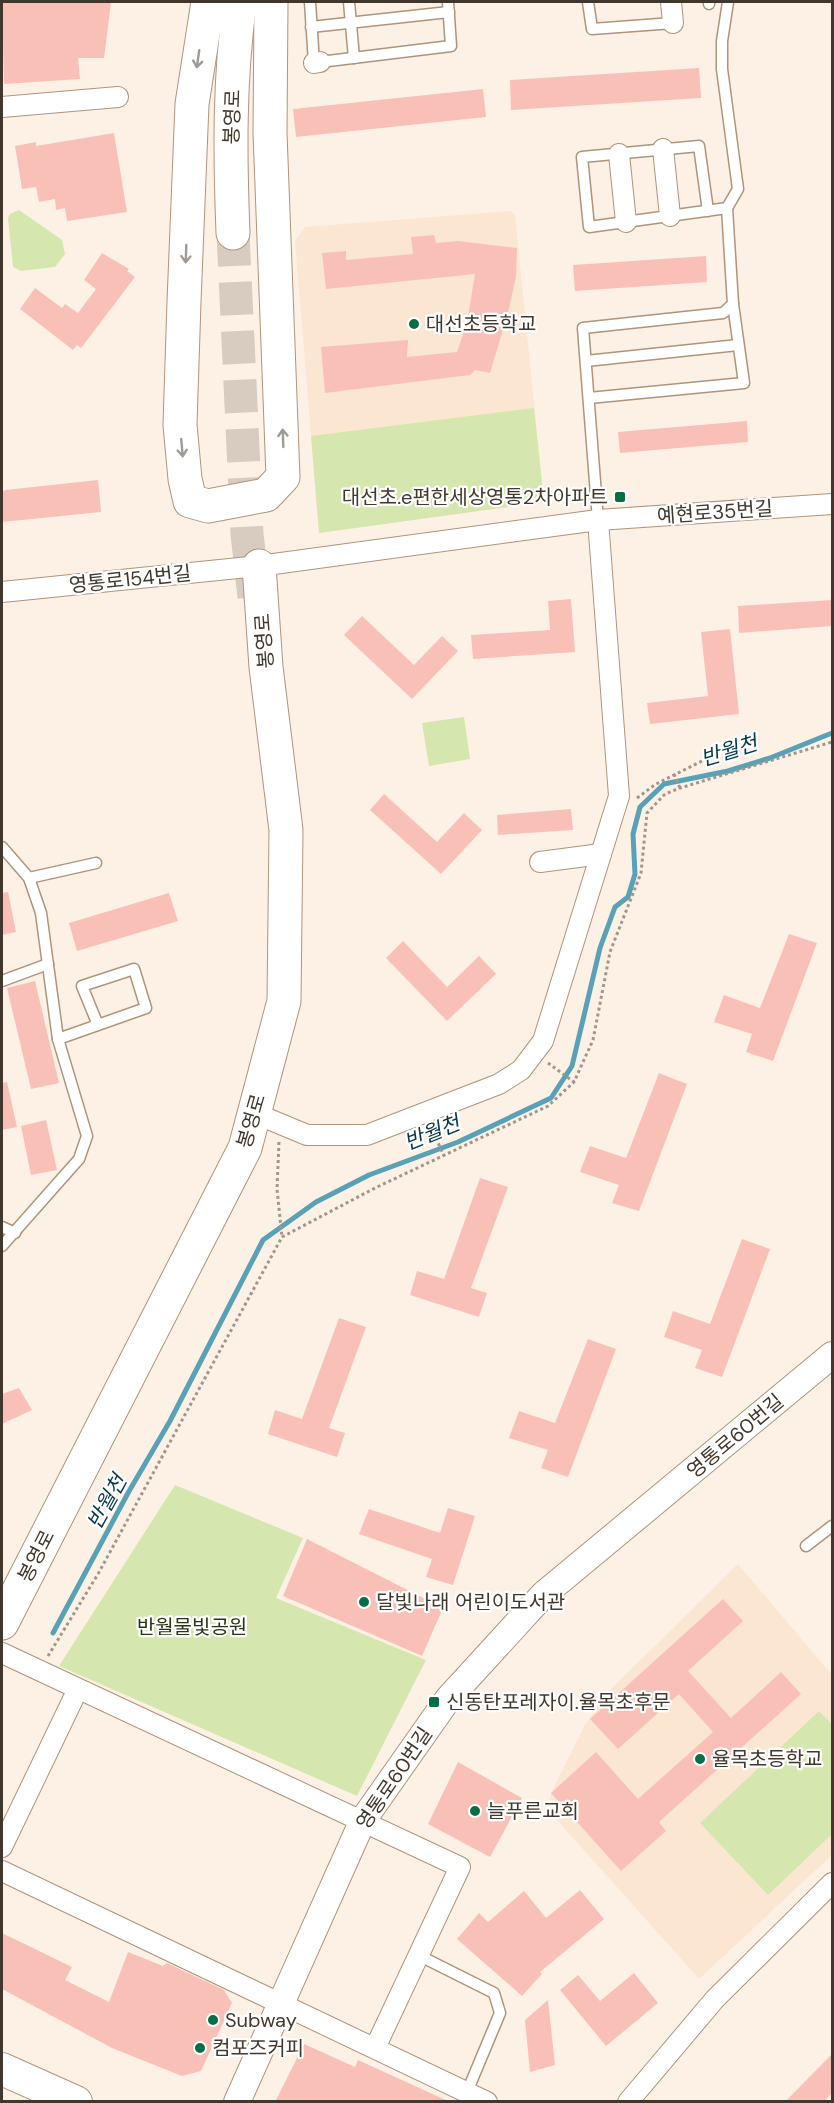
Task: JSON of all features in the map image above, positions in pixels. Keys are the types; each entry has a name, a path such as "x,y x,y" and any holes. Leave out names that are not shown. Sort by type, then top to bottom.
{"highway":[{"path":"208,2 192,104 180,425 185,479 190,501 208,506 266,495 283,477 270,133 272,2"},
{"name":"봉영로","path":"233,233 230,148 235,35 240,2"},
{"name":"봉영로","path":"2,1623 245,1148 284,1001 286,830 266,667 259,566"}],"main road":[{"path":"2,2069 76,2102"}],"street":[{"path":"671,2 673,23"},
{"path":"2,107 118,97"},
{"path":"663,149 670,216"},
{"path":"619,154 626,222"},
{"name":"예현로35번길","path":"259,566 598,520 832,504"},
{"path":"254,1113 307,1136 367,1135 500,1084 521,1070 543,1041 619,796 598,520"},
{"name":"영통로154번길","path":"2,592 259,566"},
{"path":"540,862 601,854"},
{"name":"영통로60번길","path":"237,2102 363,1820 448,1699 544,1594 832,1354"},
{"path":"2,1653 77,1691 363,1820 460,1867 375,2048"},
{"path":"2,1847 77,1691"},
{"path":"2,1871 487,2102"},
{"path":"628,2102 715,2000 832,1883"}],"lane":[{"path":"310,2 311,27 317,62 451,46 448,7 311,27"},
{"path":"349,2 354,58"},
{"path":"588,2 592,29 673,23"},
{"path":"589,398 744,383 733,304 727,208 738,189 722,69 722,42 728,2"},
{"path":"708,211 699,146 582,157 589,227 708,211 727,208"},
{"path":"598,520 583,328 723,313 733,304"},
{"path":"586,361 738,345"},
{"path":"2,847 29,879 40,912 58,1039 87,1136 79,1159 2,1246"},
{"path":"29,879 96,863"},
{"path":"2,981 48,964"},
{"path":"58,1039 147,1008 134,969 82,986 98,1025"},
{"path":"2,1227 15,1233"},
{"path":"806,1546 832,1526"},
{"path":"418,1955 494,1993 500,2013 467,2092"}],"path":[{"path":"282,1237 548,1106 574,1082 593,1040 610,952 633,899 641,873 647,813 665,794 680,788 832,742"},
{"path":"619,796 632,801 674,774 704,760"},
{"path":"674,774 680,788"},
{"path":"547,1062 574,1082"},
{"path":"424,1113 444,1156"},
{"path":"38,1672 98,1574 282,1237 278,1150"}],"shaded area":[{"name":"대선초등학교","path":"510,211 515,215 544,502 319,533 295,241 305,227"},
{"name":"율목초등학교","path":"738,1564 832,1675 832,1855 699,1979 549,1811 551,1793 585,1725 607,1693"}],"green space":[{"path":"19,210 62,240 65,254 55,267 21,271 13,267 8,218 10,214"},
{"path":"534,408 544,502 319,533 311,436"},
{"path":"464,717 470,759 429,766 422,723"},
{"name":"반월물빛공원","path":"175,1485 303,1538 276,1598 426,1660 357,1796 59,1666"},
{"path":"819,1711 832,1724 832,1834 768,1895 700,1823"}],"building":[{"path":"111,2 104,58 78,58 80,79 4,84 2,3"},
{"path":"699,68 701,98 511,110 510,80"},
{"path":"483,89 486,117 296,137 293,109"},
{"path":"114,133 127,212 67,221 65,208 56,210 55,199 39,202 36,187 22,189 15,146 36,142 36,146"},
{"path":"434,235 436,243 458,241 517,248 516,276 508,313 490,373 475,370 470,375 325,393 321,347 408,340 407,357 457,352 467,323 475,274 326,289 322,253 346,251 346,260 413,254 411,237"},
{"path":"102,253 129,269 127,271 135,277 81,348 77,345 73,350 20,309 35,288 62,308 65,304 78,313 96,289 84,280"},
{"path":"706,256 707,282 575,291 573,265"},
{"path":"747,421 748,442 620,453 618,432"},
{"path":"98,480 101,512 2,522 2,492 5,490"},
{"path":"571,599 575,652 473,659 471,635 550,630 548,601"},
{"path":"832,600 832,626 739,633 738,606"},
{"path":"362,616 414,665 442,636 458,651 412,699 344,635"},
{"path":"730,629 739,714 650,724 647,703 708,696 701,632"},
{"path":"384,794 437,842 464,813 482,830 441,874 370,810"},
{"path":"571,809 573,830 498,835 497,815"},
{"path":"8,892 16,932 2,935 2,893"},
{"path":"169,893 178,921 77,951 69,923"},
{"path":"789,934 817,943 773,1061 746,1052 752,1034 714,1022 724,995 760,1008"},
{"path":"403,941 447,987 479,956 496,974 447,1021 386,958"},
{"path":"35,981 59,1083 31,1089 7,988"},
{"path":"659,1073 687,1084 639,1211 612,1203 619,1185 580,1172 590,1146 626,1158"},
{"path":"7,1082 17,1127 2,1130 2,1083"},
{"path":"46,1120 57,1170 31,1175 21,1126"},
{"path":"480,1178 508,1187 471,1288 487,1293 479,1317 410,1295 417,1271 444,1279"},
{"path":"742,1239 770,1249 722,1377 695,1368 702,1350 664,1337 673,1311 710,1324"},
{"path":"339,1318 366,1327 329,1428 345,1433 337,1457 268,1434 275,1410 302,1419"},
{"path":"588,1339 616,1349 568,1477 541,1468 548,1450 509,1438 519,1411 555,1423"},
{"path":"19,1388 32,1410 2,1424 2,1394"},
{"path":"448,1508 475,1516 453,1585 426,1577 432,1559 359,1534 369,1509 440,1533"},
{"name":"달빛나래 어린이도서관","path":"307,1539 443,1608 422,1656 283,1596"},
{"path":"723,1599 743,1621 688,1671 731,1718 781,1672 801,1694 659,1822 666,1831 621,1871 551,1793 596,1752 638,1799 713,1732 679,1694 618,1749 590,1719"},
{"name":"늘푸른교회","path":"458,1762 522,1798 490,1857 428,1824"},
{"path":"580,1890 604,1919 540,1972 542,1974 522,1996 457,1939 479,1913 488,1922 524,1891 546,1918"},
{"path":"2,1933 72,1967 65,1980 109,2002 128,1952 163,1966 167,1963 224,1990 232,2003 201,2071 182,2076 112,2048 2,1989"},
{"path":"634,1973 658,2003 606,2046 560,1990 578,1975 600,2001"},
{"path":"548,2000 555,2065 530,2072 525,2020"},
{"path":"304,2044 355,2067 358,2060 450,2102 275,2102"},
{"path":"832,2054 832,2093 824,2102 785,2102"}],"waterway":[{"name":"반월천","path":"53,1633 128,1493 170,1421 263,1240 316,1202 369,1175 458,1142 551,1098 572,1066 600,948 615,907 628,897 635,874 633,834 640,807 664,784 728,771 770,758 832,733"}],"tunnel":[{"path":"233,233 247,534 254,597"}],"place":[{"name":"대선초등학교","path":"414,324"},
{"name":"대선초.e편한세상영통2차아파트","path":"620,497"},
{"name":"달빛나래 어린이도서관","path":"364,1602"},
{"name":"신동탄포레자이.율목초후문","path":"434,1702"},
{"name":"율목초등학교","path":"700,1759"},
{"name":"늘푸른교회","path":"475,1811"},
{"name":"Subway","path":"213,2020"},
{"name":"컴포즈커피","path":"200,2048"}]}
